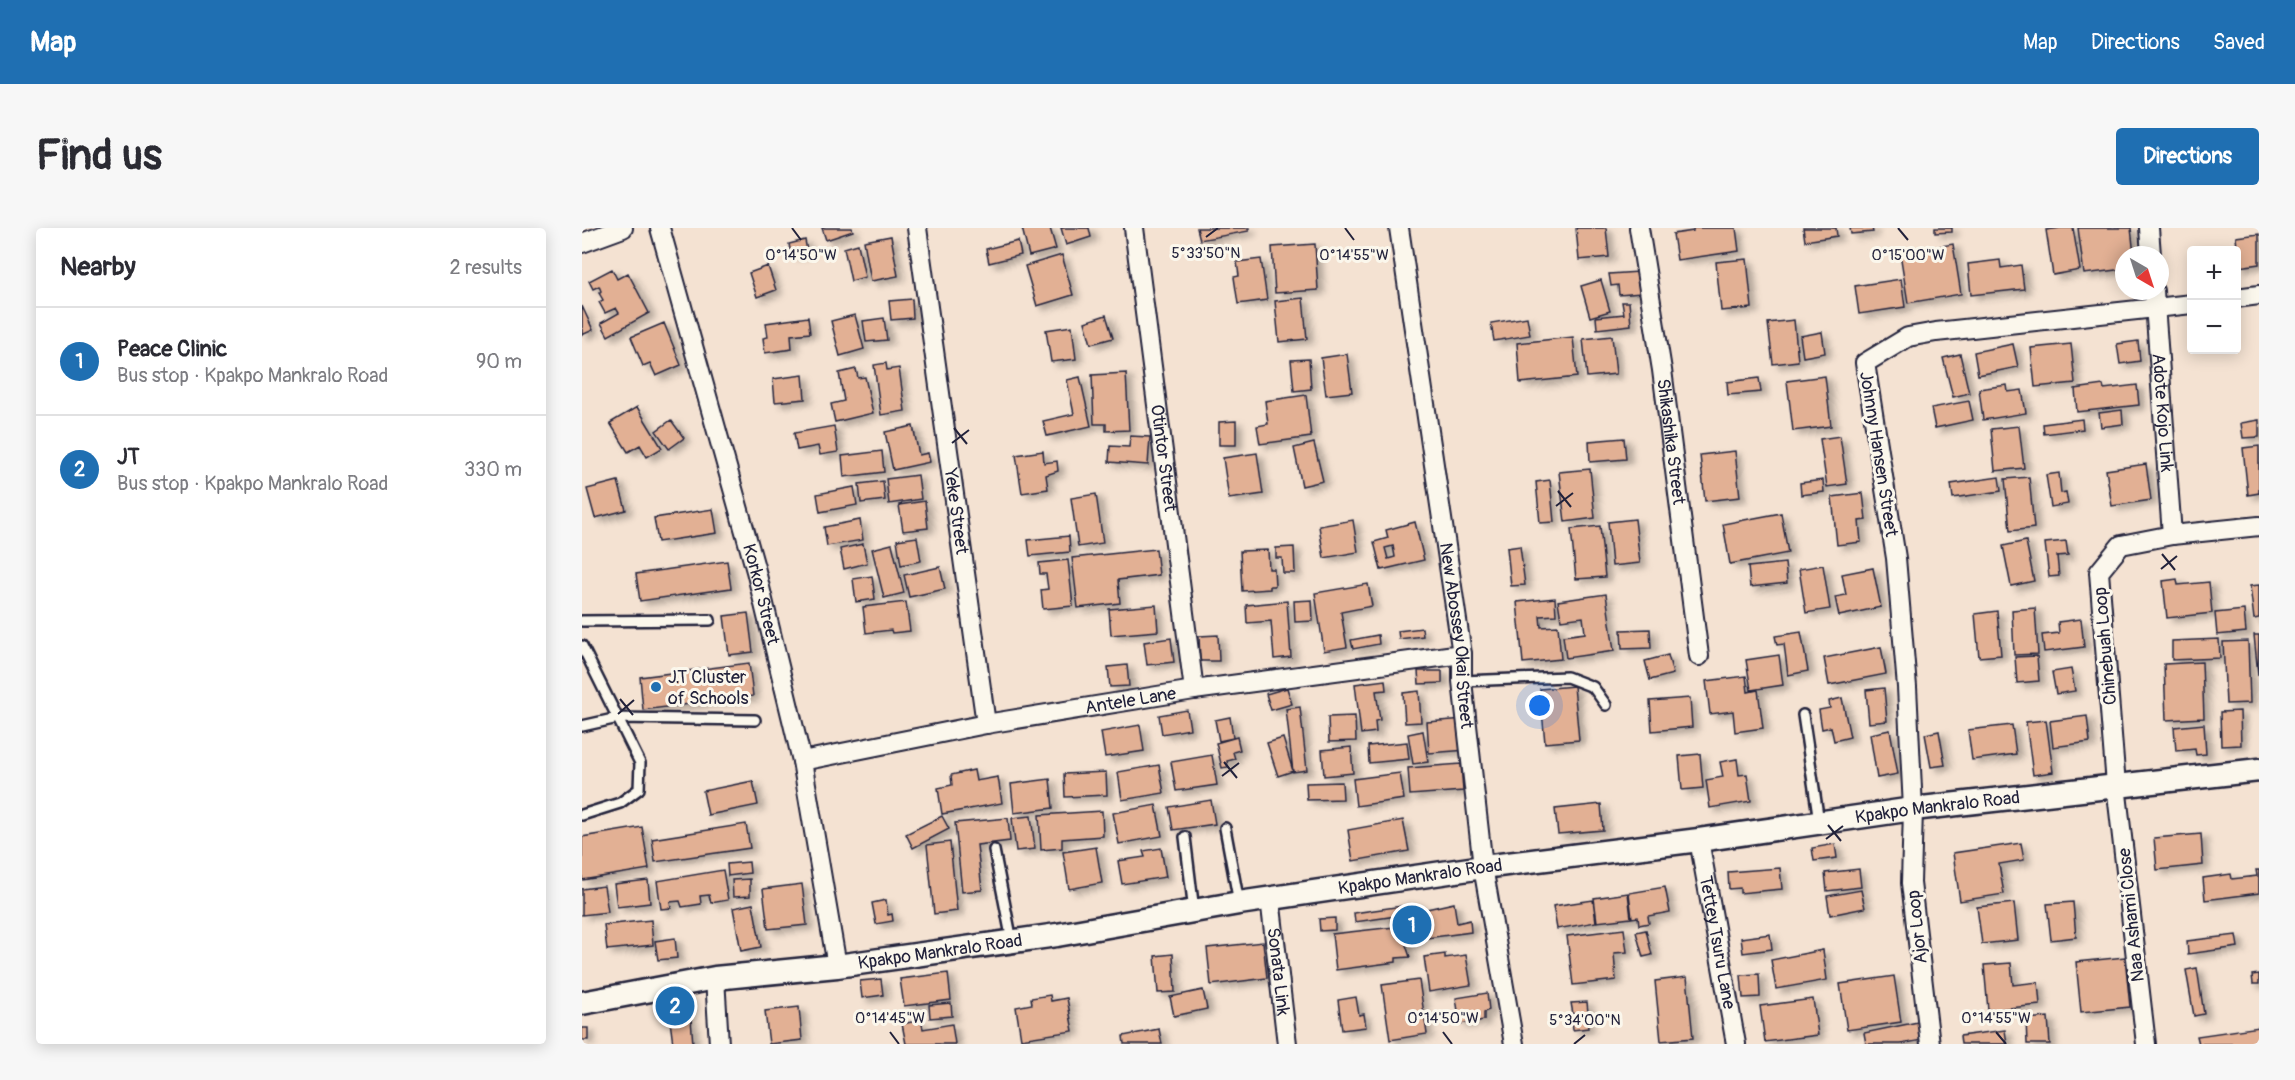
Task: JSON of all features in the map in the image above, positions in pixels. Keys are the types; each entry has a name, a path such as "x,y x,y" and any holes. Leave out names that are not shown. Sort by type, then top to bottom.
{"street":[{"path":"582,243 622,228"},
{"name":"Korkor Street","path":"660,228 756,571 802,761 837,966"},
{"name":"Yeke Street","path":"917,228 986,724"},
{"name":"Otintor Street","path":"1134,228 1194,690"},
{"name":"New Abossey Okai Street","path":"1399,228 1462,654 1461,681 1483,867 1514,1044"},
{"name":"Shikashika Street","path":"1639,228 1662,370 1699,656"},
{"path":"2149,228 2150,246"},
{"path":"2241,297 2259,295"},
{"name":"Johnny Hansen Street","path":"1913,809 1907,687 1896,558 1865,363 1908,337 2155,300 2187,303"},
{"name":"Adote Kojo Link","path":"2155,300 2172,535"},
{"name":"Chinebuah Loop","path":"2116,785 2099,572 2121,544 2172,535 2259,526"},
{"name":"Antele Lane","path":"802,761 986,724 1194,690 1462,654"},
{"name":"Kpakpo Mankralo Road","path":"582,1003 715,978 837,966 1012,941 1270,898 1483,867 1699,840 1913,809 2259,770"},
{"name":"Naa Ashami Close","path":"2116,785 2146,1044"},
{"name":"Ajor Loop","path":"1913,809 1911,884 1930,1044"},
{"name":"Tettey Tsuru Lane","path":"1699,840 1736,1044"},
{"name":"Sonata Link","path":"1270,898 1287,1044"},
{"path":"715,978 719,1044"}],"lane":[{"path":"582,621 710,620"},
{"path":"582,646 640,763 639,789 620,803 582,815"},
{"path":"1461,681 1567,678 1593,687 1606,705"},
{"path":"1803,715 1819,822"},
{"path":"582,726 618,718 755,720"},
{"path":"1225,828 1239,903"},
{"path":"1185,837 1194,911"},
{"path":"994,850 1012,941"}],"building":[{"path":"822,228 852,228 853,231 826,240"},
{"path":"1022,228 1050,228 1056,249 1029,256"},
{"path":"1061,228 1089,228 1091,237 1066,245"},
{"path":"1197,228 1249,228 1249,231 1200,240"},
{"path":"1576,228 1606,228 1609,257 1579,260"},
{"path":"1693,228 1736,228 1739,251 1677,260 1673,234 1693,231"},
{"path":"1803,228 1836,228 1837,236 1805,241"},
{"path":"1850,228 1872,228 1873,232 1851,234"},
{"path":"1935,228 1952,228 1952,232 1935,233"},
{"path":"2073,228 2080,270 2053,275 2046,230"},
{"path":"2078,228 2131,228 2133,246 2115,246 2115,270 2084,274"},
{"path":"2259,234 2259,264 2241,267 2241,246 2237,246 2236,237"},
{"path":"891,236 898,276 871,281 864,241"},
{"path":"805,240 807,251 791,255 789,244"},
{"path":"1018,241 1021,255 989,263 986,249"},
{"path":"858,244 865,277 851,281 844,248"},
{"path":"1315,244 1318,290 1275,293 1272,247"},
{"path":"1953,244 1961,294 1908,303 1900,253"},
{"path":"1062,255 1073,295 1037,306 1025,266"},
{"path":"1261,259 1267,300 1238,304 1234,277 1239,276 1237,262"},
{"path":"1747,259 1752,308 1721,311 1716,262"},
{"path":"2000,260 2001,268 2021,265 2024,289 1971,295 1968,264"},
{"path":"768,266 776,290 757,297 749,273"},
{"path":"612,269 617,279 628,273 649,313 608,336 601,323 619,313 616,308 605,313 599,302 603,300 599,293 601,291 599,286 593,289 589,281"},
{"path":"1639,272 1641,293 1619,295 1618,285 1611,286 1609,274"},
{"path":"1901,279 1905,307 1859,314 1855,286"},
{"path":"1601,280 1610,311 1590,317 1581,286"},
{"path":"1303,298 1307,339 1279,342 1275,301"},
{"path":"912,299 913,318 891,320 889,301"},
{"path":"1622,302 1629,302 1631,325 1597,329 1596,317 1624,314"},
{"path":"582,306 593,330 582,335"},
{"path":"855,315 864,349 840,356 831,321"},
{"path":"1106,315 1113,338 1091,344 1085,322"},
{"path":"808,317 810,333 791,335 792,349 765,353 763,338 768,337 766,323"},
{"path":"1527,317 1530,335 1494,341 1491,323"},
{"path":"884,318 887,340 866,342 863,321"},
{"path":"1794,320 1798,361 1773,364 1768,323"},
{"path":"664,323 681,365 656,376 650,363 643,366 631,337"},
{"path":"1072,326 1076,359 1051,362 1046,330"},
{"path":"1822,332 1825,353 1803,357 1800,336"},
{"path":"1612,336 1616,374 1587,377 1583,339"},
{"path":"1573,337 1577,377 1520,383 1517,343"},
{"path":"2138,341 2140,361 2120,364 2117,344"},
{"path":"2013,344 2018,367 1978,375 1974,352"},
{"path":"2071,344 2075,383 2035,387 2031,348"},
{"path":"1347,354 1352,392 1326,395 1321,358"},
{"path":"1960,354 1969,393 1953,397 1943,358"},
{"path":"1309,359 1311,389 1294,391 1291,360"},
{"path":"886,363 887,370 899,368 905,411 881,415 874,365"},
{"path":"856,369 858,378 865,377 873,413 835,422 831,404 844,401 839,373"},
{"path":"1126,373 1129,430 1106,431 1106,424 1094,424 1092,375"},
{"path":"803,375 805,399 775,402 773,379"},
{"path":"1825,376 1831,426 1793,431 1787,381"},
{"path":"1080,377 1091,426 1047,436 1043,421 1074,414 1067,380"},
{"path":"1759,378 1761,392 1728,395 1727,382"},
{"path":"2007,385 2008,392 2022,390 2026,413 1983,420 1979,389"},
{"path":"2103,385 2104,389 2137,385 2139,405 2077,412 2075,389"},
{"path":"1306,395 1311,437 1260,444 1257,426 1268,424 1265,401"},
{"path":"1969,401 1973,420 1935,428 1931,408"},
{"path":"637,407 662,448 647,457 640,445 628,452 610,423"},
{"path":"2122,410 2123,424 2101,427 2099,413"},
{"path":"2082,419 2083,429 2044,434 2043,424"},
{"path":"671,420 684,438 669,449 656,431"},
{"path":"2259,420 2259,437 2243,438 2241,423"},
{"path":"1236,421 1236,445 1219,445 1219,422"},
{"path":"834,426 838,452 820,455 818,446 797,450 794,433"},
{"path":"913,426 919,455 928,453 930,462 893,470 885,432"},
{"path":"2019,426 2024,468 1995,471 1991,429"},
{"path":"1130,436 1150,437 1148,465 1109,462 1110,446 1129,447"},
{"path":"1840,436 1847,484 1827,487 1820,439"},
{"path":"1624,438 1626,459 1590,462 1589,441"},
{"path":"1314,443 1323,481 1302,486 1294,448"},
{"path":"2259,446 2259,493 2248,495 2243,448"},
{"path":"882,451 884,472 844,477 842,456"},
{"path":"1043,451 1044,463 1057,461 1058,471 1046,475 1048,489 1022,493 1016,455"},
{"path":"1735,451 1740,497 1705,501 1700,455"},
{"path":"1257,453 1263,494 1229,499 1223,458"},
{"path":"2146,464 2151,500 2112,506 2106,470"},
{"path":"1590,469 1595,518 1565,522 1559,472"},
{"path":"2059,473 2061,493 2066,492 2068,504 2051,507 2046,475"},
{"path":"918,475 921,499 889,504 886,479"},
{"path":"1999,477 2001,491 1953,498 1951,484"},
{"path":"2029,477 2034,528 2010,531 2005,479"},
{"path":"1550,480 1554,522 1540,523 1536,482"},
{"path":"1823,480 1824,492 1801,495 1800,483"},
{"path":"618,481 626,510 595,518 587,489"},
{"path":"883,481 885,500 861,503 859,484"},
{"path":"854,487 857,505 820,512 817,494"},
{"path":"1863,493 1866,520 1859,521 1861,542 1837,545 1832,497"},
{"path":"1096,494 1103,543 1078,547 1071,498"},
{"path":"925,501 928,528 903,531 899,505"},
{"path":"713,509 717,533 658,542 654,518"},
{"path":"1781,513 1788,553 1730,564 1723,524"},
{"path":"1635,519 1640,563 1612,566 1608,522"},
{"path":"860,520 863,540 827,546 824,527"},
{"path":"1353,520 1358,552 1324,558 1319,526"},
{"path":"1415,522 1424,560 1381,570 1374,542 1388,538 1386,530","holes":["1393,546 1395,557 1388,559 1385,548"]},
{"path":"1600,526 1605,577 1576,579 1571,529"},
{"path":"1069,536 1070,552 1030,556 1028,540"},
{"path":"917,537 921,561 901,565 897,540"},
{"path":"2026,541 2034,581 2011,586 2003,546"},
{"path":"2066,541 2068,555 2057,556 2059,576 2049,577 2045,543"},
{"path":"863,544 867,563 844,569 840,549"},
{"path":"892,544 904,593 884,598 872,549"},
{"path":"1520,546 1525,585 1511,586 1507,548"},
{"path":"1294,547 1295,573 1283,573 1282,558 1276,558 1276,548"},
{"path":"1156,549 1159,575 1118,580 1120,603 1078,608 1072,558"},
{"path":"1268,550 1269,569 1274,569 1275,586 1270,586 1270,589 1242,591 1240,551"},
{"path":"1068,560 1073,606 1043,609 1041,590 1048,589 1046,574 1040,574 1039,563"},
{"path":"727,561 731,588 640,601 636,574"},
{"path":"1785,563 1787,583 1750,587 1748,567"},
{"path":"1823,565 1830,609 1806,613 1799,569"},
{"path":"940,567 945,589 909,597 904,575"},
{"path":"1873,568 1881,607 1839,616 1835,597 1846,595 1842,574"},
{"path":"872,576 875,599 856,602 853,579"},
{"path":"2177,579 2178,585 2209,582 2212,613 2167,618 2163,581"},
{"path":"1368,584 1372,606 1341,612 1347,647 1324,651 1315,593"},
{"path":"2259,585 2259,618 2254,619 2250,586"},
{"path":"1606,594 1614,651 1566,658 1563,636 1585,633 1583,617 1561,620 1558,601"},
{"path":"1555,598 1556,615 1540,616 1541,627 1558,626 1561,659 1523,663 1517,602"},
{"path":"1312,600 1313,621 1295,622 1294,601"},
{"path":"1287,601 1291,657 1274,659 1271,621 1247,623 1246,605"},
{"path":"906,602 910,631 892,633 891,630 866,633 863,607"},
{"path":"1156,605 1158,631 1111,635 1109,609"},
{"path":"2035,608 2038,654 2014,655 2012,610"},
{"path":"2244,610 2246,632 2217,635 2215,613"},
{"path":"1997,611 2001,655 1979,657 1975,614"},
{"path":"748,613 753,652 729,655 724,616"},
{"path":"2081,619 2084,647 2044,652 2042,635 2059,633 2058,622"},
{"path":"1422,628 1423,636 1399,639 1398,631"},
{"path":"1650,629 1651,648 1622,649 1621,630"},
{"path":"1801,632 1808,671 1788,675 1784,644 1777,645 1775,636"},
{"path":"1218,635 1219,661 1200,661 1199,636"},
{"path":"1378,635 1379,644 1353,649 1351,640"},
{"path":"2254,635 2259,635 2258,675"},
{"path":"1171,638 1174,662 1147,665 1144,642"},
{"path":"2219,639 2220,658 2172,660 2172,641"},
{"path":"2248,641 2250,703 2226,704 2223,642"},
{"path":"1881,647 1886,674 1829,685 1824,658"},
{"path":"1668,655 1673,674 1650,680 1645,661"},
{"path":"1779,655 1783,685 1751,690 1746,660"},
{"path":"2037,656 2039,681 2017,683 2015,657"},
{"path":"2202,662 2204,718 2166,720 2164,664"},
{"path":"749,663 753,696 643,710 640,677"},
{"path":"1127,665 1129,686 1110,687 1108,667"},
{"path":"2071,669 2075,691 2056,694 2052,672"},
{"path":"1418,671 1442,671 1442,683 1419,684"},
{"path":"1746,676 1748,692 1758,690 1763,728 1735,732 1733,711 1710,714 1706,681"},
{"path":"1385,680 1386,690 1376,691 1380,720 1375,721 1376,732 1361,734 1355,684"},
{"path":"1574,686 1579,740 1545,743 1540,689"},
{"path":"1287,688 1292,704 1271,710 1266,694"},
{"path":"1884,688 1887,721 1869,723 1866,690"},
{"path":"1419,691 1421,722 1405,723 1403,693"},
{"path":"1690,698 1692,727 1652,731 1650,701"},
{"path":"1842,698 1850,737 1834,741 1831,727 1822,729 1819,710 1830,708 1829,701"},
{"path":"1300,707 1307,770 1293,772 1286,709"},
{"path":"1187,710 1190,729 1162,734 1159,715"},
{"path":"2240,711 2241,745 2221,746 2220,712"},
{"path":"1355,716 1356,741 1329,742 1328,717"},
{"path":"2087,716 2090,742 2053,747 2050,721"},
{"path":"1230,717 1233,738 1219,741 1215,720"},
{"path":"1465,719 1467,750 1429,753 1427,722"},
{"path":"2046,720 2053,772 2033,775 2026,722"},
{"path":"2204,724 2206,754 2196,755 2195,749 2176,751 2174,727"},
{"path":"1140,725 1144,751 1105,757 1101,732"},
{"path":"2012,725 2016,754 1972,760 1968,730"},
{"path":"1890,730 1898,774 1877,778 1870,734"},
{"path":"1423,731 1428,762 1413,764 1408,734"},
{"path":"1939,731 1945,765 1931,767 1925,734"},
{"path":"1237,737 1240,750 1233,752 1235,759 1227,761 1228,767 1222,768 1216,743"},
{"path":"1283,738 1293,771 1278,776 1267,743"},
{"path":"1407,742 1409,759 1369,763 1368,746"},
{"path":"1351,747 1353,773 1324,776 1322,750"},
{"path":"1700,754 1703,788 1682,790 1679,756"},
{"path":"1212,755 1217,785 1176,791 1171,762"},
{"path":"1737,759 1739,775 1747,774 1751,801 1710,808 1706,780 1723,777 1720,762"},
{"path":"1461,764 1463,791 1410,795 1408,768"},
{"path":"1159,765 1164,793 1122,800 1118,772"},
{"path":"974,770 976,781 998,777 1002,803 942,814 938,788 952,785 951,775"},
{"path":"1106,772 1107,795 1065,797 1064,774"},
{"path":"1400,773 1404,799 1356,806 1353,779"},
{"path":"1050,779 1053,808 1014,813 1011,784"},
{"path":"753,781 758,805 708,815 703,791"},
{"path":"1342,782 1343,799 1307,800 1306,783"},
{"path":"1211,800 1215,824 1173,830 1169,807"},
{"path":"1601,804 1603,830 1558,834 1555,809"},
{"path":"1156,805 1162,836 1119,844 1113,813"},
{"path":"1102,811 1103,836 1062,839 1062,848 1041,850 1039,815"},
{"path":"942,816 949,829 913,848 906,834"},
{"path":"1031,816 1035,849 1016,851 1012,818"},
{"path":"1008,818 1010,841 977,845 982,890 962,892 955,823"},
{"path":"1403,820 1409,851 1353,861 1348,830"},
{"path":"746,824 750,848 655,862 652,839"},
{"path":"642,827 649,869 582,880 582,837"},
{"path":"2201,834 2203,865 2157,870 2154,838"},
{"path":"950,842 957,911 934,914 927,845"},
{"path":"2021,843 2024,860 1999,864 2004,894 1960,901 1953,853"},
{"path":"1835,844 1837,858 1814,861 1812,848"},
{"path":"1096,847 1102,883 1069,889 1063,852"},
{"path":"1161,848 1166,877 1122,884 1118,861 1145,857 1143,851"},
{"path":"749,862 750,873 728,876 727,864"},
{"path":"1780,868 1782,889 1740,893 1740,888 1729,889 1728,872"},
{"path":"1859,869 1861,887 1827,891 1825,873"},
{"path":"723,870 728,900 711,903 709,895 700,896 701,904 682,907 680,901 670,902 671,908 661,909 657,881"},
{"path":"2256,870 2259,870 2259,893 2205,900 2203,878 2231,874 2232,879 2257,876"},
{"path":"750,879 750,896 733,897 732,880"},
{"path":"648,880 650,903 617,907 614,884"},
{"path":"802,884 807,925 768,929 763,889"},
{"path":"604,886 608,912 582,915 582,889"},
{"path":"1665,887 1670,912 1648,916 1649,923 1639,925 1638,917 1632,918 1629,893"},
{"path":"1861,890 1865,908 1830,915 1827,896"},
{"path":"1628,893 1631,918 1597,922 1594,898"},
{"path":"886,900 888,915 892,914 893,921 876,924 872,903"},
{"path":"1593,900 1596,922 1557,929 1553,906"},
{"path":"2073,902 2076,937 2051,940 2047,904"},
{"path":"1454,903 1457,923 1470,920 1471,932 1427,938 1422,910"},
{"path":"2014,903 2018,940 1982,944 1977,907"},
{"path":"753,904 761,947 741,951 733,908"},
{"path":"1402,906 1403,915 1355,922 1354,913"},
{"path":"1335,918 1335,930 1320,931 1319,919"},
{"path":"651,920 653,945 607,950 604,925"},
{"path":"1412,925 1413,931 1407,932 1406,945 1410,957 1396,958 1396,962 1336,970 1332,934"},
{"path":"1624,929 1627,952 1614,953 1616,980 1573,985 1567,936"},
{"path":"1646,930 1652,955 1643,957 1636,932"},
{"path":"1770,934 1772,949 1743,953 1741,938"},
{"path":"2236,935 2238,947 2188,954 2187,941"},
{"path":"675,938 677,958 658,960 655,941"},
{"path":"1263,942 1267,978 1211,985 1207,948"},
{"path":"1823,950 1827,980 1776,989 1771,960"},
{"path":"1173,954 1175,992 1158,993 1155,956"},
{"path":"1445,954 1445,958 1466,955 1471,985 1429,992 1424,957"},
{"path":"2125,957 2130,1007 2081,1012 2076,962"},
{"path":"2011,963 2013,985 2038,982 2040,1005 1988,1010 1984,965"},
{"path":"2197,968 2204,1014 2194,1016 2186,970"},
{"path":"948,973 951,1000 904,1006 900,979"},
{"path":"1759,974 1760,997 1743,998 1741,975"},
{"path":"2259,974 2259,984 2253,984 2252,975"},
{"path":"1894,976 1901,1022 1847,1030 1840,984"},
{"path":"1687,977 1693,1038 1661,1041 1655,981"},
{"path":"881,979 883,995 862,998 860,981"},
{"path":"1419,980 1427,1034 1390,1040 1382,985"},
{"path":"1203,990 1207,1009 1174,1016 1170,997"},
{"path":"1487,993 1489,1010 1484,1012 1484,1020 1460,1024 1456,998"},
{"path":"1050,995 1051,1001 1067,998 1073,1031 1021,1039 1016,1007 1032,1004 1031,998"},
{"path":"1356,997 1359,1015 1364,1014 1366,1027 1342,1030 1338,1000"},
{"path":"1813,999 1818,1035 1765,1042 1760,1006"},
{"path":"1587,1002 1588,1013 1573,1014 1571,1003"},
{"path":"951,1003 952,1016 930,1018 929,1005"},
{"path":"799,1007 802,1040 769,1044 765,1011"},
{"path":"2048,1017 2050,1044 2027,1044 2026,1019"},
{"path":"1587,1018 1588,1028 1573,1030 1572,1020"},
{"path":"691,1019 693,1044 673,1044 670,1021"},
{"path":"921,1020 923,1029 952,1024 955,1044 906,1044 902,1024"},
{"path":"1918,1022 1922,1040 1901,1044 1866,1044 1864,1033"},
{"path":"2259,1027 2259,1044 2199,1044 2197,1036"},
{"path":"582,1028 588,1028 588,1040 582,1040"},
{"path":"1159,1029 1162,1044 1124,1044 1123,1036"},
{"path":"2005,1030 2007,1044 1961,1044 1960,1036"}],"place":[{"name":"J.T Cluster of Schools","path":"656,687"},
{"name":"Peace Clinic","path":"1412,925"},
{"name":"JT","path":"675,1006"}]}
